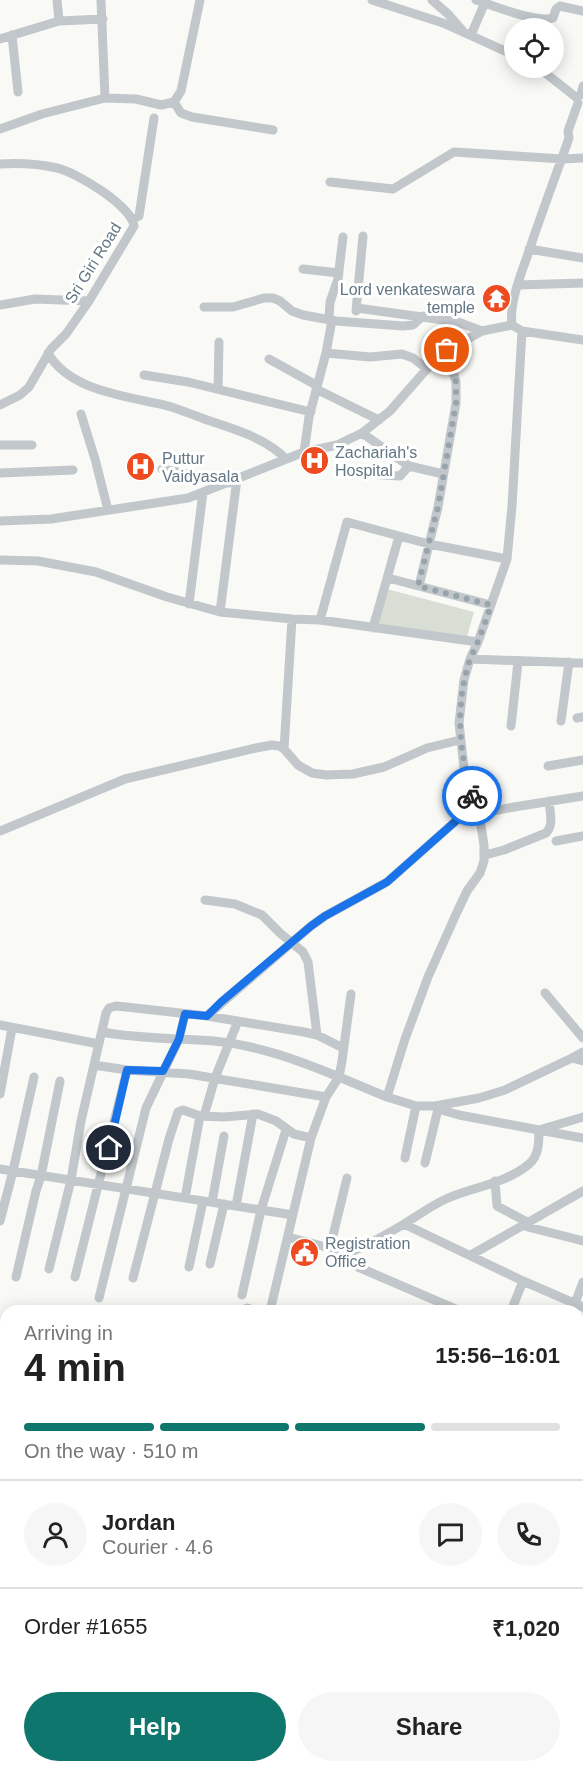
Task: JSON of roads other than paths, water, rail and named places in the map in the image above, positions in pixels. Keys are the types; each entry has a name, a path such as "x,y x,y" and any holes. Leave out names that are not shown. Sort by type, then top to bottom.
{"street":[{"path":"57,0 59,21"},
{"path":"101,0 105,98"},
{"path":"0,129 54,110 105,98 136,99 161,105 174,102 181,91 200,0"},
{"path":"372,0 443,23 504,50"},
{"path":"432,0 468,34"},
{"path":"468,34 482,1 523,15 548,19 553,18 556,9 560,6 583,11"},
{"path":"0,39 59,21 103,19"},
{"path":"12,35 18,93"},
{"path":"512,325 511,319 518,285 545,202 569,138 574,132 581,98 553,78"},
{"path":"174,102 181,113 192,117 273,130"},
{"path":"133,219 139,216 154,118"},
{"path":"330,182 393,189 454,152 562,159 583,158"},
{"name":"Sri Giri Road","path":"0,164 44,166 68,172 124,208 133,219 134,225 89,301 66,334 48,353 29,387 20,395 0,405"},
{"path":"354,321 363,236"},
{"path":"304,452 309,417 326,353 330,302 339,273 343,237"},
{"path":"529,249 583,258"},
{"path":"303,269 339,273"},
{"path":"518,285 583,283"},
{"path":"204,307 233,307 264,298 273,298 292,311 330,320 408,326 417,323 423,316"},
{"path":"0,305 34,299 89,301"},
{"path":"357,308 458,322 482,331"},
{"path":"0,521 51,519 188,498 233,481 266,465 304,452 337,445 362,433 390,411 439,355 482,331 512,325 522,331 583,340"},
{"path":"387,1097 428,977 467,891 480,873 485,855 481,826 464,768 459,723 470,659 507,559 522,331"},
{"path":"218,389 219,342"},
{"path":"418,586 438,507 456,403 456,382 447,350"},
{"path":"48,353 66,373 89,386 171,407 241,431 279,451 286,459"},
{"path":"326,353 370,357 402,354 413,358 427,369"},
{"path":"269,359 379,420"},
{"path":"144,375 218,389 311,412"},
{"path":"81,414 108,510"},
{"path":"362,433 409,466 443,474"},
{"path":"0,445 32,445"},
{"path":"353,472 400,476 409,466"},
{"path":"162,469 233,481"},
{"path":"0,473 73,470"},
{"path":"220,612 233,481"},
{"path":"189,604 203,492"},
{"path":"320,620 347,522 429,544 507,559"},
{"path":"373,628 399,536"},
{"path":"0,560 38,561 96,572 189,604 220,612 292,620 320,620 478,642"},
{"path":"388,578 491,605"},
{"path":"284,749 292,620"},
{"path":"470,659 583,663"},
{"path":"511,726 518,662"},
{"path":"561,721 568,662"},
{"path":"0,831 125,779 272,745 284,749 298,765 312,773 335,775 384,768 427,748 460,740"},
{"path":"548,766 583,760"},
{"path":"478,814 583,796"},
{"path":"485,855 504,850 550,830 549,801"},
{"path":"207,1016 311,926 387,882 475,804"},
{"path":"556,841 583,837"},
{"path":"205,900 235,904 262,915 303,952 306,957 317,1035"},
{"path":"545,993 583,1038"},
{"path":"271,1305 311,1138 326,1097 339,1077 351,994"},
{"path":"49,1269 71,1180 81,1121 109,1008 116,1006 238,1021 317,1035 343,1048"},
{"path":"99,1298 146,1108 179,1039 185,1014"},
{"path":"184,1198 202,1116 238,1021"},
{"path":"0,1025 99,1044"},
{"path":"0,1094 12,1028"},
{"path":"102,1032 126,1036 229,1043 255,1048 282,1055 387,1097 416,1106 436,1107 505,1090 583,1052"},
{"path":"572,1058 583,1061"},
{"path":"94,1065 215,1078 326,1097"},
{"path":"75,1277 127,1070"},
{"path":"0,1221 33,1077"},
{"path":"16,1277 41,1176 60,1081"},
{"path":"405,1158 416,1106"},
{"path":"436,1107 459,1115 583,1138"},
{"path":"425,1163 436,1107"},
{"path":"133,1278 176,1114 180,1110 202,1116 224,1117 253,1114 276,1121 294,1134 311,1138"},
{"path":"236,1206 253,1114"},
{"path":"539,1130 583,1117"},
{"path":"242,1295 261,1210 286,1130"},
{"path":"342,1256 366,1246 434,1205 514,1173 531,1163 538,1145 539,1130"},
{"path":"189,1267 224,1136"},
{"path":"0,1169 293,1215"},
{"path":"330,1248 347,1178"},
{"path":"495,1181 497,1206 527,1225 583,1241"},
{"path":"471,1256 582,1194"},
{"path":"210,1264 224,1204"},
{"path":"404,1224 573,1305"},
{"path":"288,1237 330,1248 358,1267 440,1305"},
{"path":"513,1305 523,1281"},
{"path":"577,1305 583,1282"}],"place":[{"name":"Lord venkateswara temple","path":"496,298"},
{"name":"Zachariah's Hospital","path":"314,461"},
{"name":"Puttur Vaidyasala","path":"141,467"},
{"name":"Registration Office","path":"304,1252"}]}
